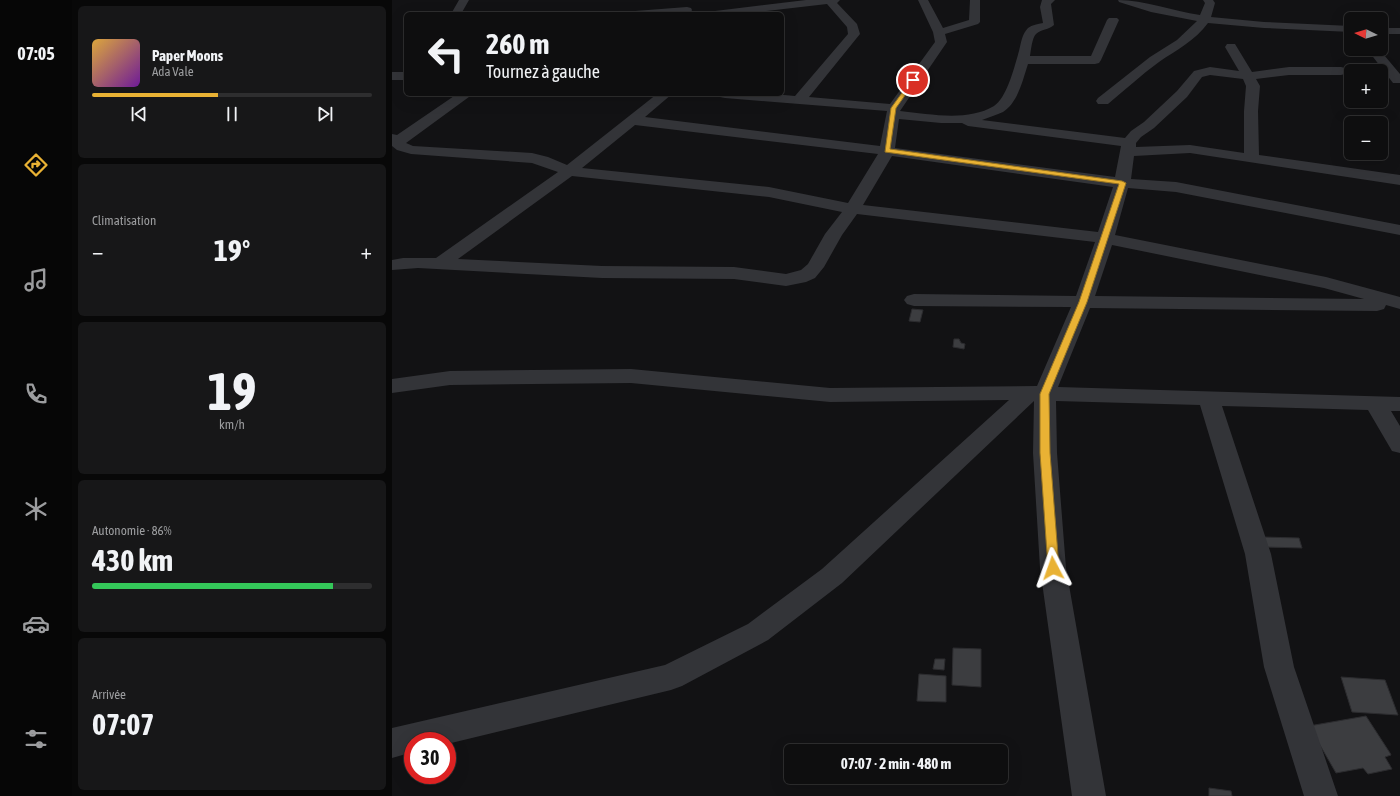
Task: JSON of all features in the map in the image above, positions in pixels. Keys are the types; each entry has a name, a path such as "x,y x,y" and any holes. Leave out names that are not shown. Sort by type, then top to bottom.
{"street":[{"path":"457,12 464,0"},
{"path":"727,12 831,0 853,26 854,34 799,100"},
{"path":"392,265 403,263 602,272 734,273 786,280 799,278 808,274 815,267 834,234 853,209 887,151 893,111 910,88 917,73 941,42 939,32 923,0"},
{"path":"939,32 974,22 975,0"},
{"path":"952,120 976,118 1001,108 1011,93 1029,35 1034,30 1048,25 1049,22 1045,5 1047,1 1050,0"},
{"path":"1122,0 1135,5 1204,20 1228,23 1344,29"},
{"path":"1103,101 1154,60 1181,42 1199,27 1204,20 1210,3 1208,0"},
{"path":"661,12 687,10"},
{"path":"1022,60 1095,60 1114,20"},
{"path":"1388,30 1400,31"},
{"path":"1231,47 1253,86 1251,110 1252,158"},
{"path":"1379,56 1398,80"},
{"path":"392,743 672,677 758,632 832,576 1038,393 1083,302 1122,183 1128,147 1136,134 1149,125 1182,94 1198,74 1210,71 1248,76 1289,71 1341,71"},
{"path":"392,76 404,76"},
{"path":"463,96 394,140 402,147 411,150 495,154 532,158 543,160 569,171 769,192 853,209 1105,238 1326,283 1400,304"},
{"path":"440,264 569,171 662,96"},
{"path":"750,96 893,111 1128,147 1190,149 1400,180"},
{"path":"632,120 887,151 1122,183 1176,187 1400,230"},
{"path":"914,300 1400,304"},
{"path":"392,386 450,378 632,376 830,395 1038,393 1400,404"},
{"path":"1038,393 1045,453 1053,568 1089,796"},
{"path":"1209,399 1258,554 1278,667 1321,796"},
{"path":"1376,404 1400,444"}],"building":[{"path":"912,309 923,310 920,322 909,321"},
{"path":"954,339 959,339 961,343 965,344 964,349 953,347"},
{"path":"1262,537 1299,538 1302,548 1265,547"},
{"path":"953,648 981,649 981,687 952,685"},
{"path":"935,659 945,659 944,670 933,669"},
{"path":"919,674 946,676 946,702 917,701"},
{"path":"1341,677 1385,680 1398,715 1352,712"},
{"path":"1366,716 1391,755 1385,757 1392,769 1368,774 1363,768 1336,773 1309,726"},
{"path":"1209,788 1231,791 1232,796 1209,796"}],"route":[{"path":"913,80 910,88 894,108 887,151 1122,183 1083,302 1045,394 1045,453 1053,568"}]}
